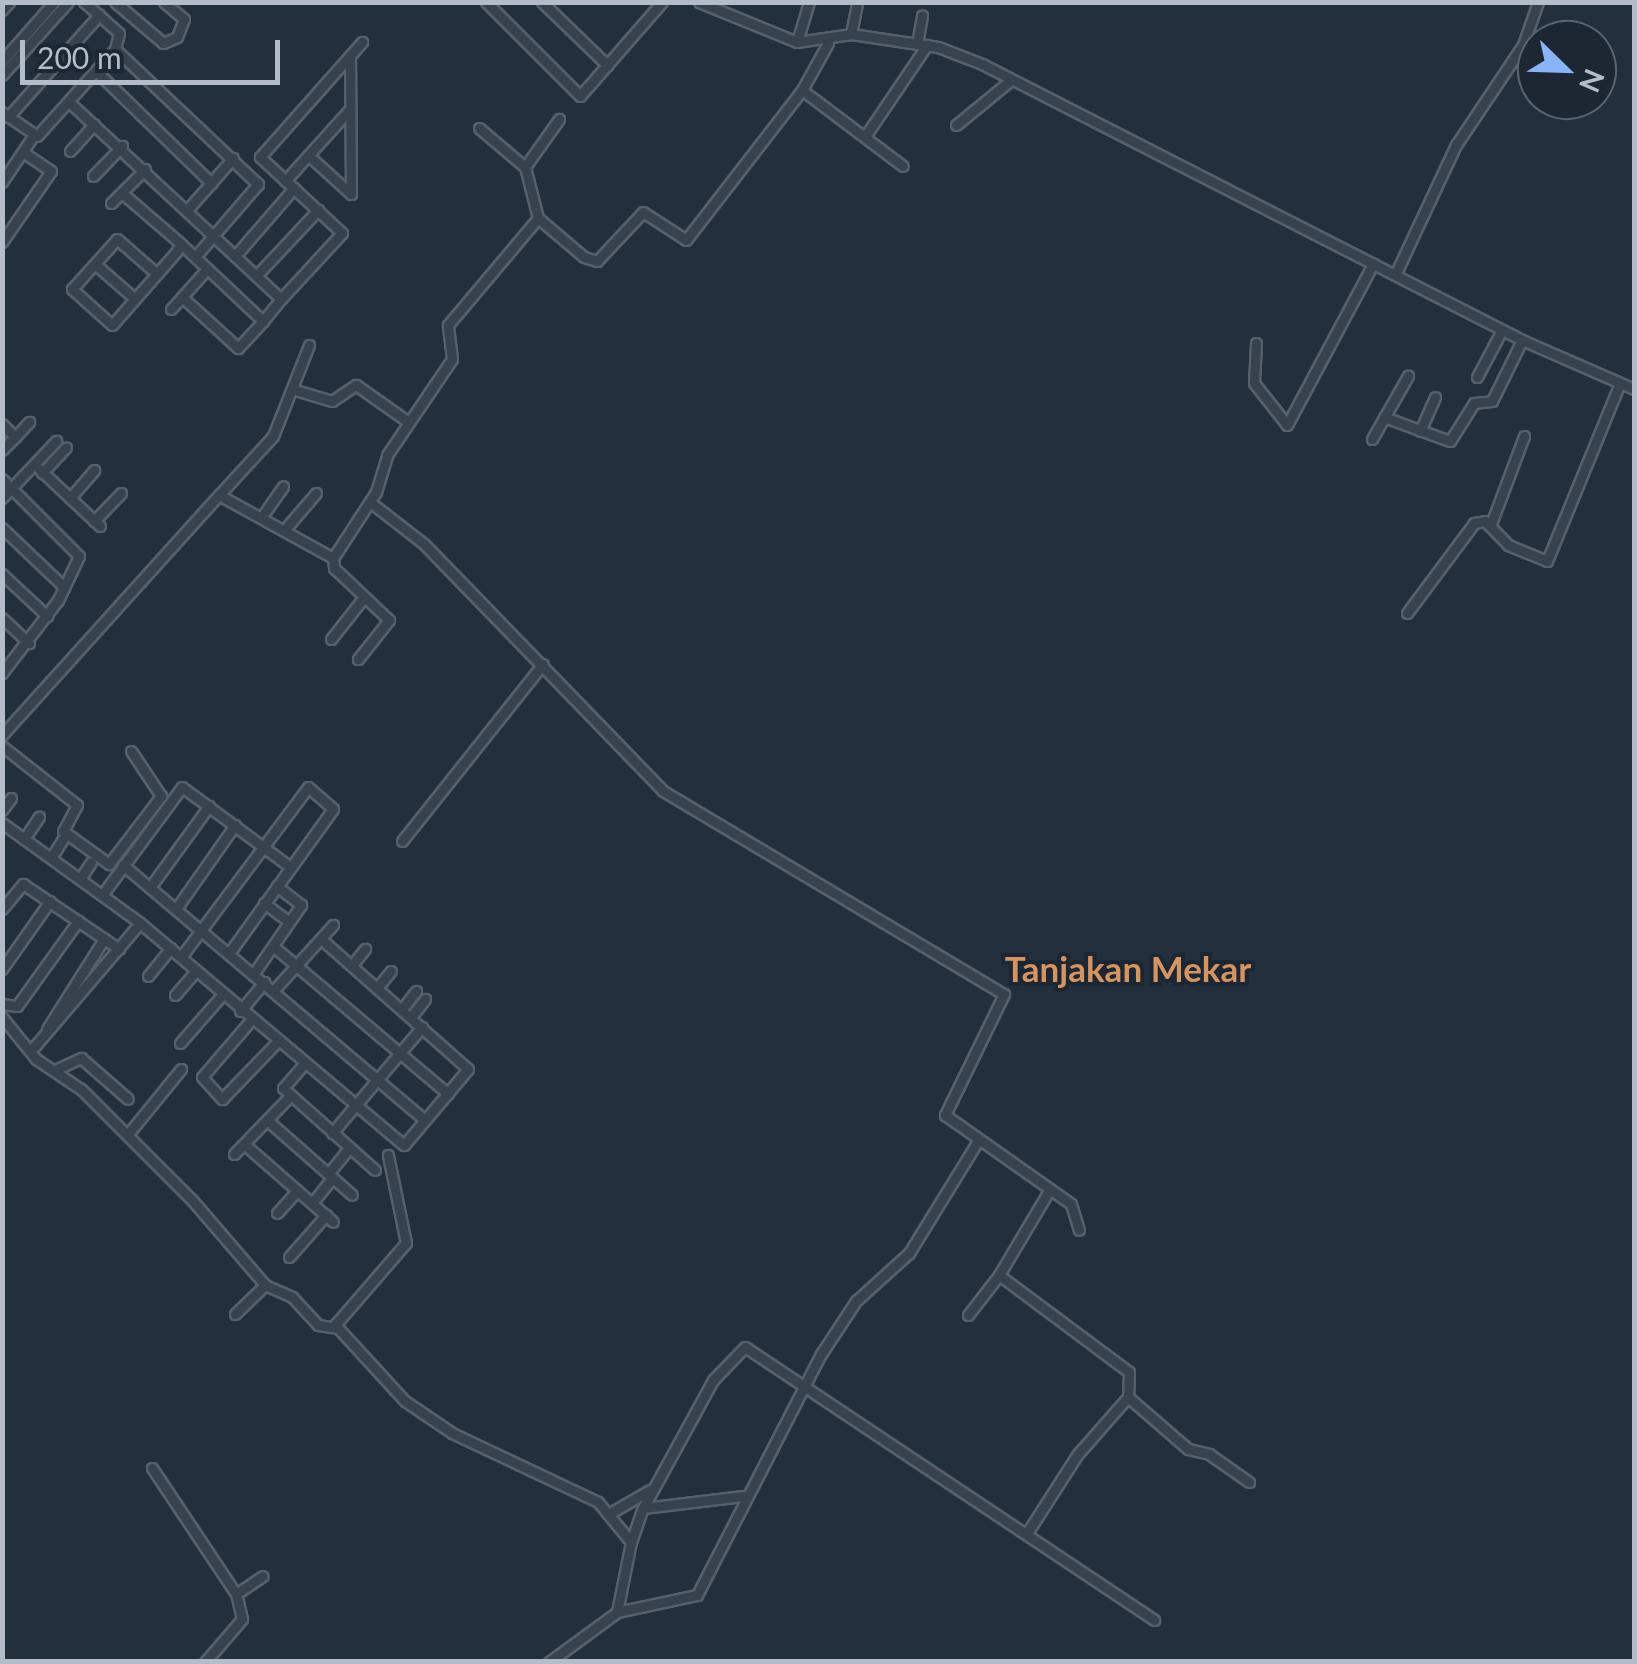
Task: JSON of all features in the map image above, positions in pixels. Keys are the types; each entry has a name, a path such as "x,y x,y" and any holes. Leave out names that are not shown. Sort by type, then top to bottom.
{"street":[{"path":"2,10 10,2"},
{"path":"2,61 54,2"},
{"path":"2,75 68,2"},
{"path":"2,182 6,168 115,48 118,34 84,2"},
{"path":"115,2 163,43 177,36 184,19 164,2"},
{"path":"486,2 580,96 662,2"},
{"path":"542,2 607,64"},
{"path":"699,2 796,42 828,43 851,34 922,44 1010,80 1522,340 1634,389"},
{"path":"796,42 809,2"},
{"path":"851,34 857,2"},
{"path":"1396,275 1456,146 1518,56 1538,2"},
{"path":"33,136 5,114 99,14"},
{"path":"866,135 922,44 922,15"},
{"path":"182,297 238,348 342,232 260,157 362,42"},
{"path":"479,128 525,167 538,218 594,261 642,212 686,240 802,90 828,43"},
{"path":"115,48 258,184"},
{"path":"308,155 350,194 350,56"},
{"path":"96,71 211,183"},
{"path":"956,125 1010,80"},
{"path":"802,90 903,166"},
{"path":"69,102 122,146 281,299"},
{"path":"236,256 308,155 350,109"},
{"path":"525,167 559,119"},
{"path":"70,151 94,124"},
{"path":"93,176 122,146"},
{"path":"2,242 51,172 22,152"},
{"path":"188,210 233,158"},
{"path":"194,257 272,168"},
{"path":"110,204 145,169"},
{"path":"122,193 263,321"},
{"path":"256,276 318,210"},
{"path":"358,659 389,620 334,568 333,558 370,502 407,421 452,358 448,325 538,218"},
{"path":"157,274 117,239 72,290 112,325 157,274 180,244"},
{"path":"94,264 135,299"},
{"path":"1256,343 1254,384 1288,425 1373,264"},
{"path":"171,309 207,268"},
{"path":"1477,378 1502,330"},
{"path":"1384,417 1450,441 1474,404 1492,401 1522,340"},
{"path":"2,735 273,436 309,346"},
{"path":"1372,439 1408,376"},
{"path":"1492,524 1508,545 1547,561 1620,383"},
{"path":"292,389 332,400 356,385 407,421"},
{"path":"1420,431 1434,397"},
{"path":"2,450 29,422"},
{"path":"2,424 15,437"},
{"path":"1492,524 1524,436"},
{"path":"2,498 61,444"},
{"path":"38,469 97,523 122,493"},
{"path":"70,498 94,470"},
{"path":"2,479 77,552 64,587 47,616 3,673"},
{"path":"263,515 283,486"},
{"path":"286,528 316,493"},
{"path":"220,496 263,515 333,558"},
{"path":"370,502 411,532 664,791 1004,994 945,1112 1070,1204 1079,1230"},
{"path":"1407,613 1461,532 1492,524"},
{"path":"2,528 64,587"},
{"path":"2,574 47,616"},
{"path":"331,639 364,597"},
{"path":"2,618 29,643"},
{"path":"402,841 544,664"},
{"path":"2,746 77,805 62,831 107,864 161,796 131,751"},
{"path":"102,895 182,787 290,868"},
{"path":"181,957 305,787 332,808 230,952"},
{"path":"2,810 11,798"},
{"path":"150,886 210,806"},
{"path":"24,839 39,817"},
{"path":"2,824 171,948 399,1145 468,1069 321,938"},
{"path":"178,906 236,826"},
{"path":"51,858 64,839"},
{"path":"80,879 91,862"},
{"path":"123,866 178,906 425,1120"},
{"path":"2,910 23,884 119,948"},
{"path":"254,973 300,905 277,886"},
{"path":"2,969 50,901"},
{"path":"264,904 289,922"},
{"path":"2,1004 17,1006 78,921"},
{"path":"34,1047 140,923"},
{"path":"274,990 333,925"},
{"path":"47,1033 104,939"},
{"path":"273,946 448,1094"},
{"path":"148,976 171,948"},
{"path":"352,965 365,949"},
{"path":"176,995 196,971"},
{"path":"377,988 391,971"},
{"path":"240,1011 264,982"},
{"path":"402,1009 416,991"},
{"path":"180,1043 222,995"},
{"path":"410,1017 425,999"},
{"path":"2,1016 29,1052 56,1070 128,1134 265,1285 292,1297 318,1325 334,1326 420,1412 612,1512 632,1542"},
{"path":"251,1020 202,1077 222,1099 277,1042"},
{"path":"332,1133 422,1027"},
{"path":"56,1070 81,1058 128,1098"},
{"path":"304,1064 283,1088 375,1170"},
{"path":"128,1134 181,1069"},
{"path":"234,1154 290,1096"},
{"path":"267,1120 352,1195"},
{"path":"549,1662 616,1612 691,1601 743,1496 856,1301 909,1253 978,1140"},
{"path":"244,1144 329,1219 289,1256"},
{"path":"312,1203 349,1148"},
{"path":"334,1326 406,1243 388,1155"},
{"path":"968,1315 999,1274 1050,1188"},
{"path":"277,1213 297,1191"},
{"path":"999,1274 1129,1372 1128,1396 1077,1455 1027,1533"},
{"path":"235,1314 265,1285"},
{"path":"616,1612 632,1542 652,1488 739,1347 806,1384 1154,1620"},
{"path":"1128,1396 1191,1452 1209,1454 1249,1482"},
{"path":"152,1468 236,1594 242,1620 205,1662"},
{"path":"612,1512 652,1488"},
{"path":"643,1508 743,1496"},
{"path":"236,1594 263,1576"}],"district":[{"name":"Tanjakan Mekar","path":"1128,968"}]}
